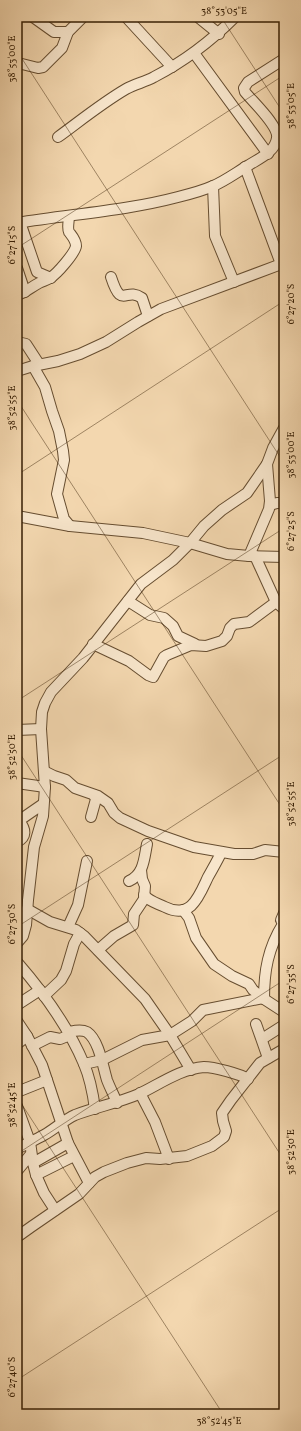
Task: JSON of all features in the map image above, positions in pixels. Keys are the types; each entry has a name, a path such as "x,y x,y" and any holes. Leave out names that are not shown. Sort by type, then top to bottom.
{"street":[{"path":"33,17 54,32 68,32"},
{"path":"18,63 41,68 63,47 68,32 83,17"},
{"path":"126,17 172,67"},
{"path":"198,17 219,34"},
{"path":"58,138 110,99 126,89 154,77 194,53 219,34 235,17"},
{"path":"194,53 268,154"},
{"path":"51,278 37,272 18,222 69,216 159,202 213,186 268,154 277,137 276,130 245,92 244,88 248,82 284,59"},
{"path":"17,371 36,365 67,359 93,349 148,316 173,304 282,264 244,168"},
{"path":"213,186 216,236 234,282"},
{"path":"17,268 21,294 39,283 51,278 61,268 76,247 73,237 69,231 69,216"},
{"path":"111,277 115,289 119,295 136,295 142,298 148,316"},
{"path":"17,342 26,344 36,365 45,387 59,431 64,451 64,460 58,496 64,520 70,526"},
{"path":"17,943 23,936 22,925 28,904 43,816 45,787 41,729 42,712 45,703 51,692 71,671 141,584 173,560 218,513 247,493 267,464 273,448 284,428"},
{"path":"267,464 270,505 252,556 276,602 284,609"},
{"path":"270,505 284,503"},
{"path":"17,516 70,526 143,533 190,543 227,554 284,556"},
{"path":"128,601 150,615 164,618 173,626 178,636 195,644 211,646 222,641 227,636 230,628 234,624 249,622 276,602"},
{"path":"93,644 123,658 148,675 153,676 164,657 195,644"},
{"path":"17,730 41,729"},
{"path":"44,771 66,780 75,788 108,803 114,813 133,825 194,847 234,854 253,854 265,850 284,852"},
{"path":"17,783 45,787"},
{"path":"91,817 96,797"},
{"path":"17,842 24,836 21,821 43,804"},
{"path":"17,842 37,847"},
{"path":"129,881 134,878 144,865 147,844"},
{"path":"144,895 150,901 172,911 176,912 183,910 198,900 209,875 220,856"},
{"path":"68,927 78,905 87,862"},
{"path":"98,950 114,936 133,925 134,914 143,902 145,886 141,870"},
{"path":"17,901 28,904 50,922 68,927 80,933 98,950 142,995 170,1035 191,1070"},
{"path":"183,910 189,918 196,938 214,964 232,976 250,984 253,990 280,1010 283,1018 282,1026 262,1038"},
{"path":"264,998 265,969 274,942 284,925 281,920 284,913"},
{"path":"17,1005 42,993 61,980 66,971 74,944 80,933"},
{"path":"17,962 42,993 69,1034 84,1064 95,1109"},
{"path":"84,1064 102,1060 142,1040 170,1035 192,1021 203,1010 264,998"},
{"path":"17,1021 32,1046 47,1080 68,1143 89,1183"},
{"path":"256,1024 268,1058"},
{"path":"32,1046 50,1037 60,1039 69,1034 82,1030 87,1032 92,1037 102,1060 108,1081 117,1103"},
{"path":"17,1044 27,1036"},
{"path":"17,1237 78,1194 95,1177 104,1172 127,1163 146,1158 169,1159 187,1156 205,1150 224,1137 226,1131 222,1113 256,1068 268,1058 284,1049"},
{"path":"17,1149 44,1136 74,1116 117,1103 168,1078 191,1070 206,1067 243,1076 248,1079"},
{"path":"17,1092 47,1080"},
{"path":"140,1093 155,1122 169,1159"},
{"path":"17,1106 30,1142 36,1175 44,1193 55,1210"},
{"path":"17,1171 32,1158 68,1143"},
{"path":"36,1175 74,1156"}]}
